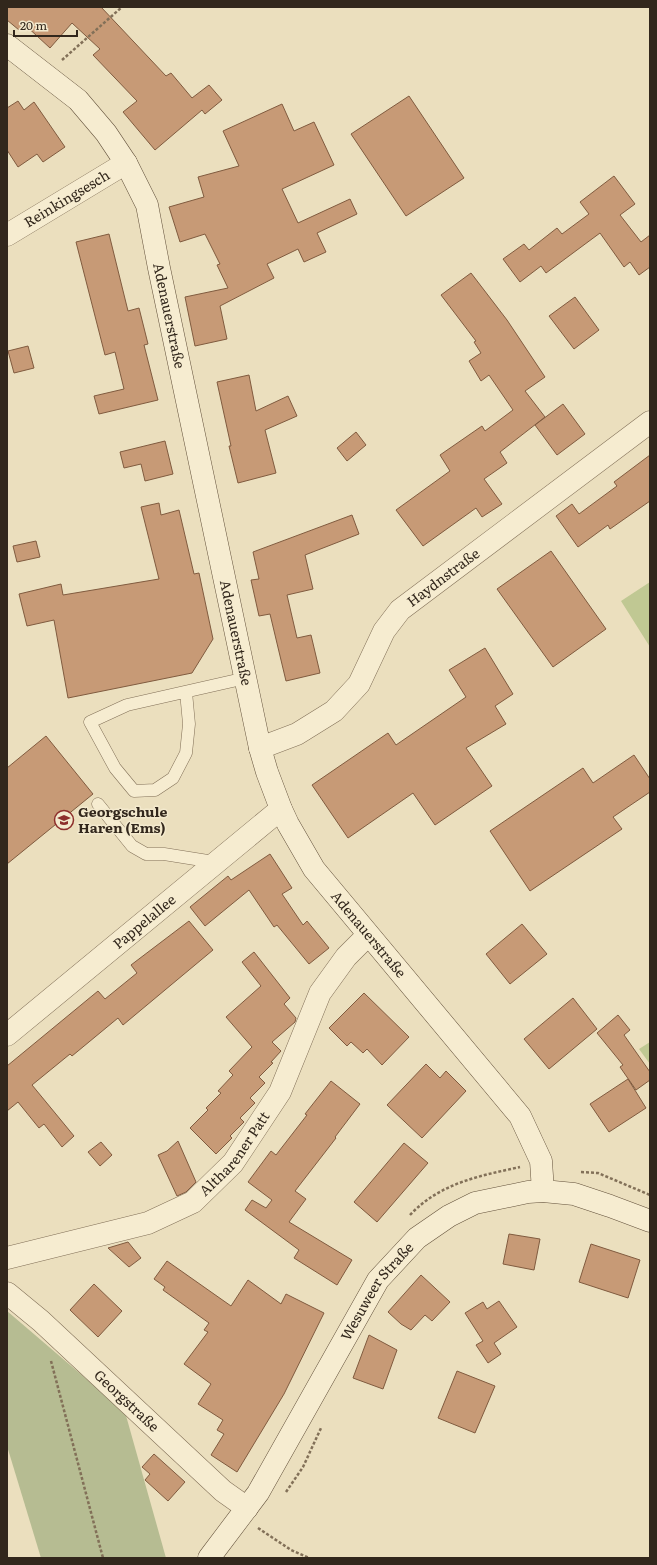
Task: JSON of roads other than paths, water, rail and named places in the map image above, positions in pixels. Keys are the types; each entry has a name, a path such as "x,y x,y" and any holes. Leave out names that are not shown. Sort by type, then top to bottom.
{"street":[{"name":"Adenauerstraße","path":"7,45 78,100 106,134 126,163 147,205 160,275 260,748 267,772 288,824 314,869 520,1116 541,1161 543,1191"},
{"name":"Reinkingsesch","path":"7,235 126,163"},
{"name":"Haydnstraße","path":"260,748 297,734 334,711 359,684 384,631 400,610 650,422"},
{"name":"Pappelallee","path":"7,1035 281,808"},
{"name":"Altharener Patt","path":"7,1258 148,1223 193,1202 233,1163 280,1092 320,993 346,957 368,935"},
{"name":"Wesuweer Straße","path":"209,1558 254,1515 258,1493 378,1280 417,1238 449,1216 475,1203 528,1192 543,1191 574,1194 650,1222"},
{"name":"Georgstraße","path":"7,1293 41,1321 224,1491 254,1515"}],"lane":[{"path":"186,692 189,724 186,753 173,778 155,790 134,791 115,768 90,722 127,705 246,678"},
{"path":"98,804 132,846 146,854 164,854 214,862"}],"place":[{"name":"Georgschule Haren (Ems)","path":"64,820"}]}
